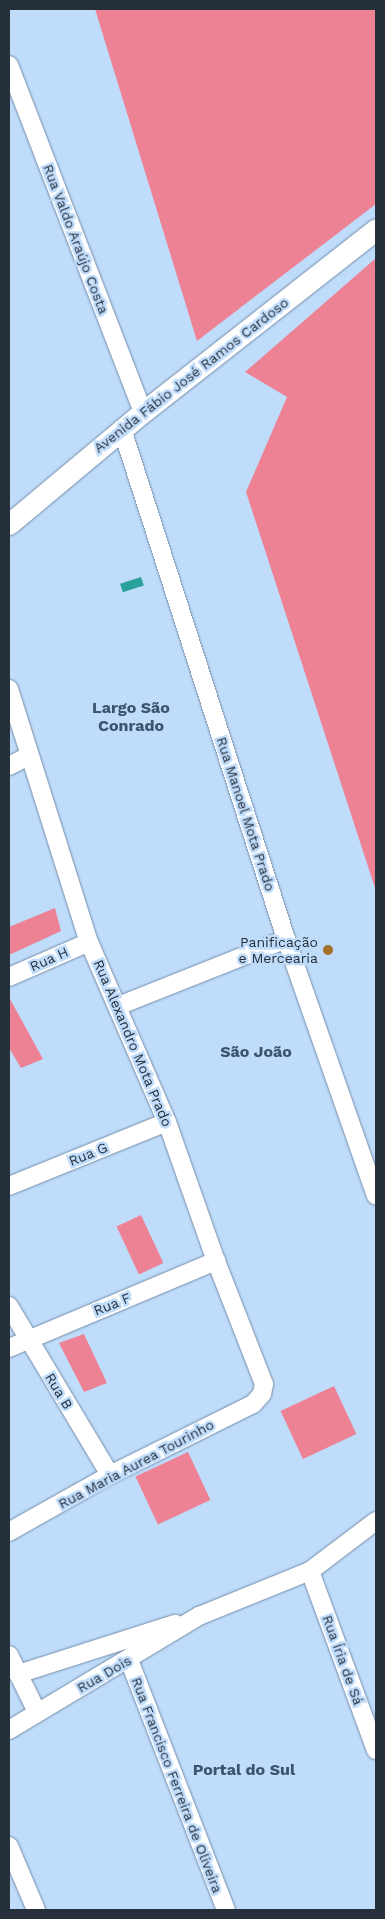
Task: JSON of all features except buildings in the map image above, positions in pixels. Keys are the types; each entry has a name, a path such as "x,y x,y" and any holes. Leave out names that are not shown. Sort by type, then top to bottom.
{"street":[{"name":"Rua Valdo Araújo Costa","path":"9,65 143,412"},
{"name":"Avenida Fábio José Ramos Cardoso","path":"9,524 143,412 376,229"},
{"name":"Rua Manoel Mota Prado","path":"122,430 286,939 376,1196"},
{"name":"Rua Alexandro Mota Prado","path":"9,689 89,942 168,1122 216,1261 263,1376 262,1394"},
{"path":"9,766 30,756"},
{"path":"118,1006 286,939"},
{"name":"Rua H","path":"9,977 89,942"},
{"name":"Rua G","path":"9,1186 168,1122"},
{"name":"Rua F","path":"9,1348 27,1338 216,1261"},
{"name":"Rua B","path":"9,1306 110,1475"},
{"name":"Rua Maria Aurea Tourinho","path":"9,1532 110,1475 253,1404 262,1394"},
{"name":"Rua Dois","path":"18,1674 199,1616 310,1571 376,1521"},
{"name":"Rua Íria de Sá","path":"310,1571 376,1750"},
{"name":"Rua Dois","path":"9,1730 36,1712 129,1660 199,1616"},
{"path":"9,1655 36,1712"},
{"name":"Rua Francisco Ferreira de Oliveira","path":"129,1660 226,1910"},
{"path":"9,1846 36,1910"}],"shaded area":[{"path":"95,9 376,9 376,204 197,341"},
{"path":"376,258 376,891 246,492 287,397 245,372"},
{"path":"141,577 144,586 123,592 120,584"},
{"path":"55,908 61,931 9,955 9,927"},
{"path":"10,999 43,1059 21,1068 9,1048"},
{"path":"141,1215 163,1263 139,1274 117,1226"},
{"path":"84,1334 107,1383 84,1392 59,1343"},
{"path":"334,1386 356,1434 303,1459 281,1411"},
{"path":"188,1452 210,1500 158,1525 135,1477"}],"place":[{"name":"Panificação e Mercearia","path":"328,950"}],"district":[{"name":"Largo São Conrado","path":"131,717"},
{"name":"São João","path":"256,1052"},
{"name":"Portal do Sul","path":"244,1770"}]}
